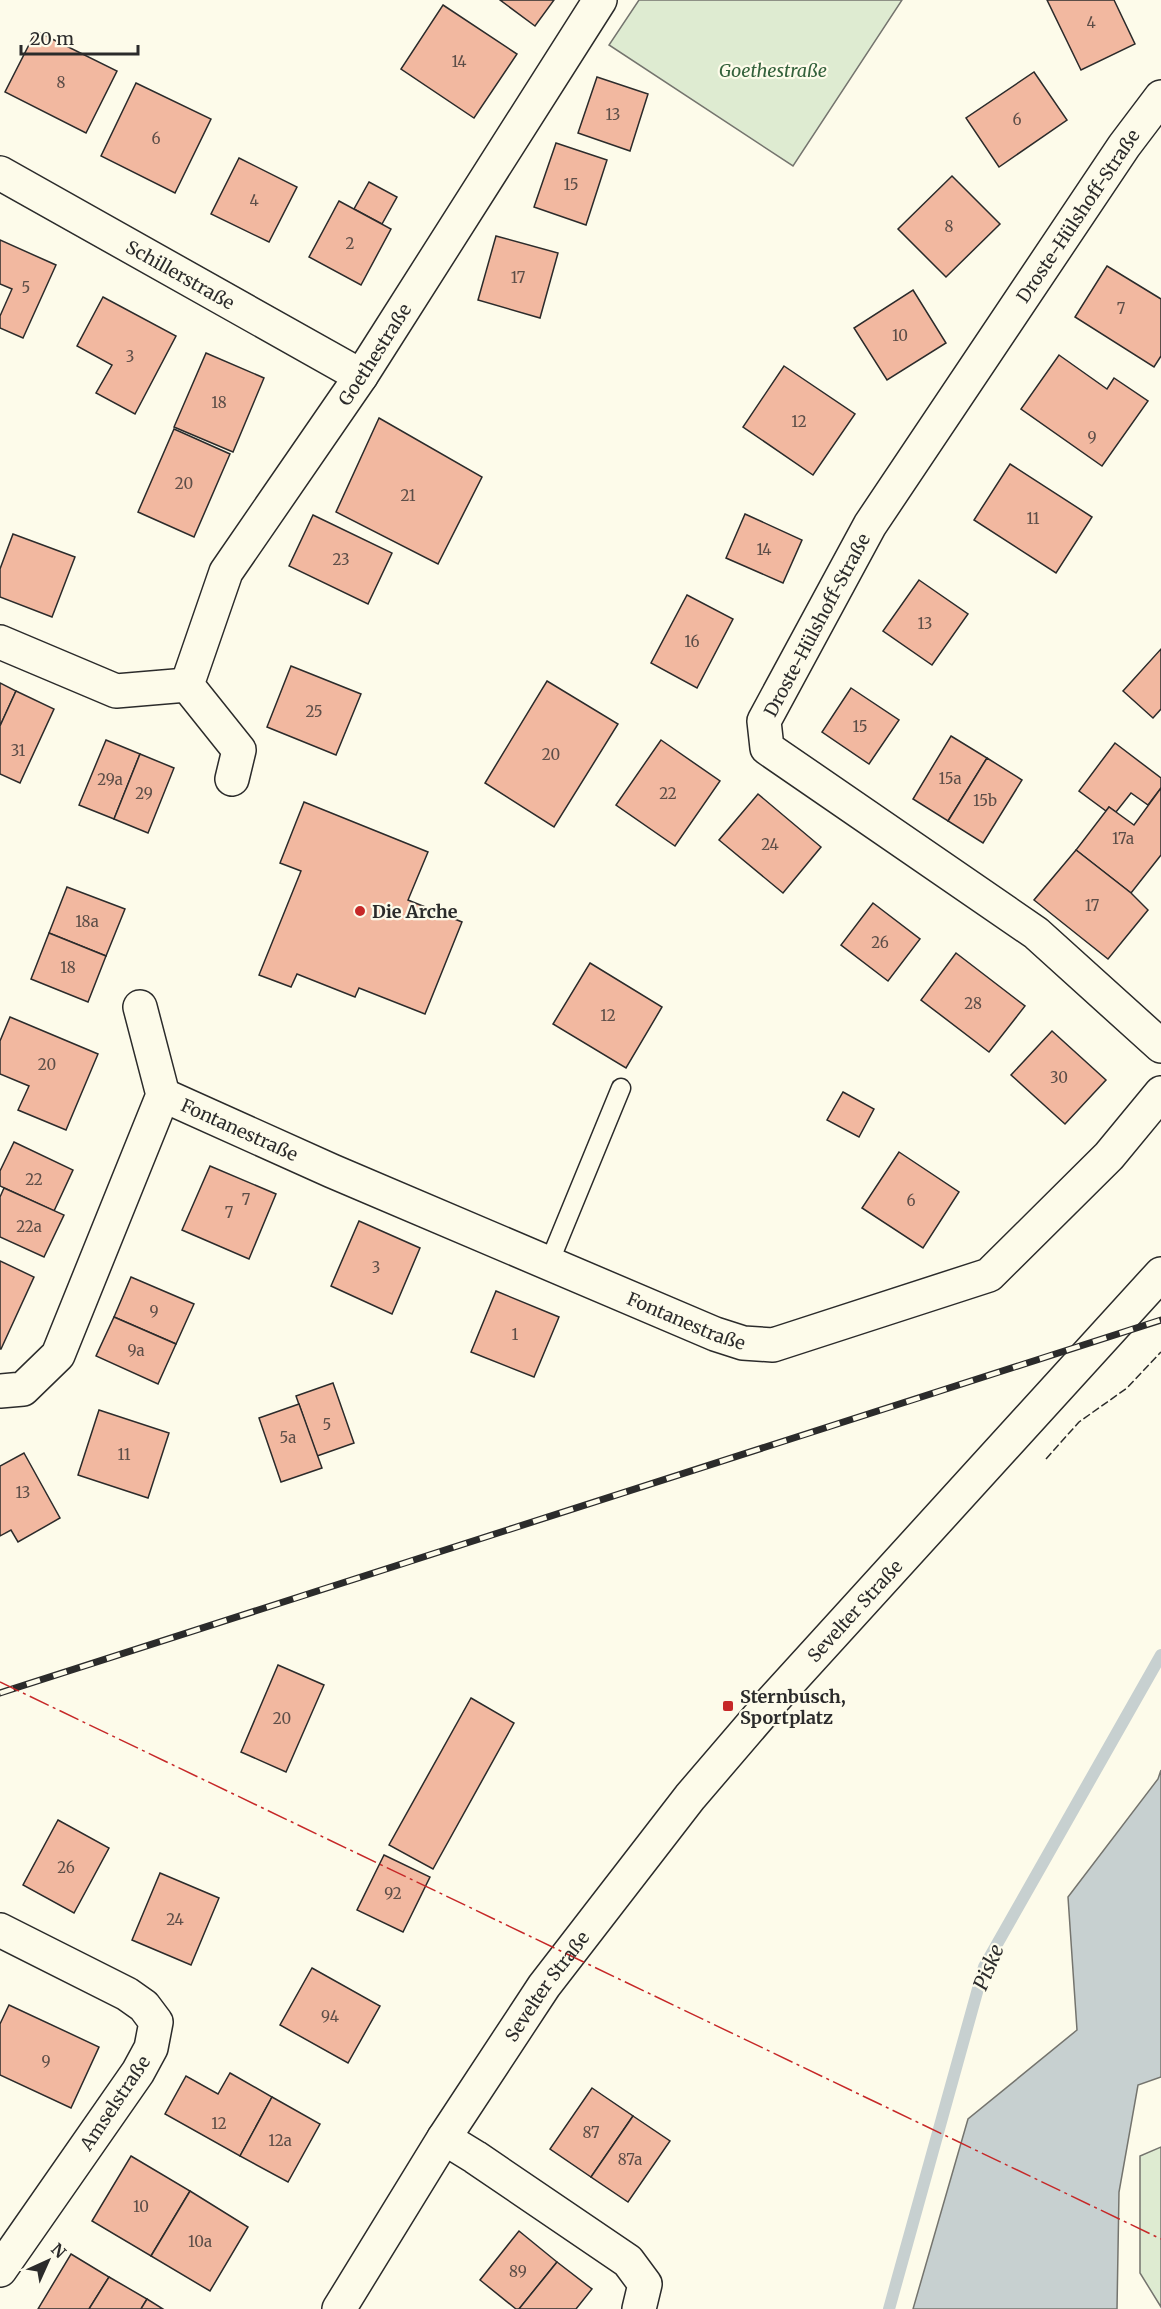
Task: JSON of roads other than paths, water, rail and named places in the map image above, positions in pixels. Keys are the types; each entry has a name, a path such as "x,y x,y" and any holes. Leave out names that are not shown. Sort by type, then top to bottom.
{"street":[{"name":"Goethestraße","path":"187,685 226,572 361,376 600,0"},
{"name":"Droste-Hülshoff-Straße","path":"1161,97 1124,146 870,525 764,721 766,748 1036,933 1161,1046"},
{"name":"Schillerstraße","path":"0,173 361,376"},
{"path":"0,642 116,691 187,685 239,750 232,779"},
{"name":"Fontanestraße","path":"0,1391 23,1389 58,1355 163,1095 140,1007"},
{"name":"Fontanestraße","path":"163,1095 332,1171 716,1334 743,1343 773,1345 989,1275 1109,1156 1161,1093"},
{"name":"Sevelter Straße","path":"339,2309 444,2138 544,1986 690,1797 774,1699 1161,1274"},
{"name":"Amselstraße","path":"0,1930 127,1994 144,2006 156,2022 151,2048 138,2072 0,2270"},
{"path":"444,2138 628,2261 645,2284 639,2309"}],"lane":[{"path":"549,1263 621,1088"}],"waterway":[{"name":"Piske","path":"889,2309 984,1967 1161,1655"}],"railway":[{"path":"0,1693 1161,1320"}],"place":[{"name":"Die Arche","path":"360,911"},
{"name":"Sternbusch, Sportplatz","path":"728,1706"}]}
